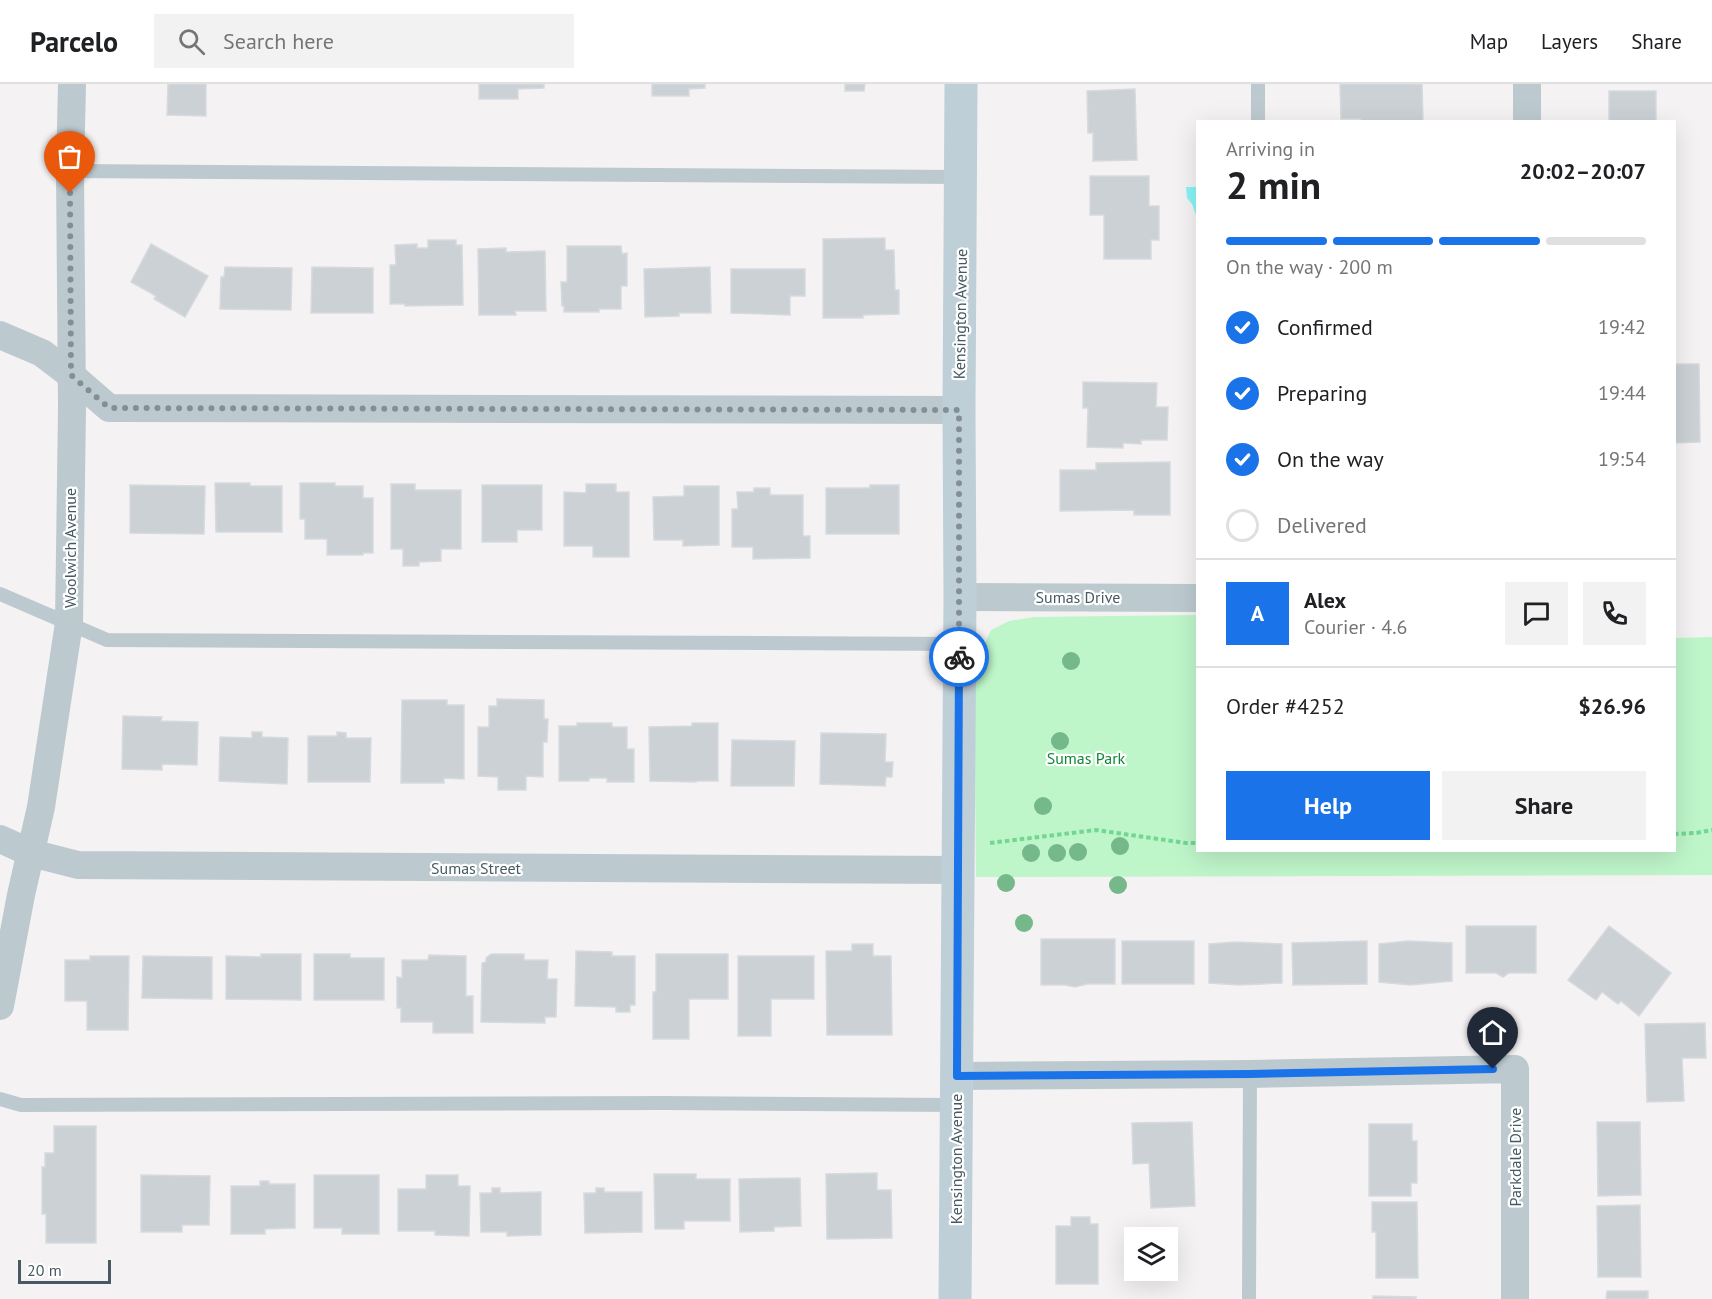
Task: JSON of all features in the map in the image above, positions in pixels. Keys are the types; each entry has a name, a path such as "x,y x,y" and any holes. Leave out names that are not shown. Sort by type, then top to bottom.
{"street":[{"name":"Woolwich Avenue","path":"0,1006 41,807 69,623 72,84"},
{"name":"Kensington Avenue","path":"955,1299 961,84"},
{"path":"1527,84 1527,120"},
{"path":"0,334 37,350 71,375 109,408 959,410"},
{"name":"Sumas Drive","path":"960,597 1196,598"},
{"name":"Sumas Street","path":"0,839 31,853 78,865 957,870"},
{"name":"Parkdale Drive","path":"957,1090 1250,1074 1515,1069 1515,1299"}],"lane":[{"path":"1258,84 1258,120"},
{"path":"70,171 961,177"},
{"path":"0,594 107,640 959,644"},
{"path":"1250,1074 1250,1299"},
{"path":"0,1099 21,1105 664,1103 957,1090"}],"path":[{"path":"990,843 1096,830 1196,843"},
{"path":"1676,834 1712,831"}],"green space":[{"name":"Sumas Park","path":"1196,615 1196,852 1676,852 1676,638 1712,637 1712,875 976,877 974,666 991,630 1009,621 1034,617"}],"water":[{"path":"1186,187 1196,187 1196,215 1192,204 1187,198"}],"building":[{"path":"168,84 206,84 206,116 167,115"},
{"path":"479,84 544,84 544,88 518,89 518,99 479,99"},
{"path":"652,84 705,84 705,88 689,89 689,96 652,96"},
{"path":"845,84 865,84 864,91 845,91"},
{"path":"1340,84 1422,84 1423,120 1341,119"},
{"path":"1135,89 1137,160 1093,161 1093,133 1088,133 1087,91"},
{"path":"1609,91 1656,91 1656,120 1609,120"},
{"path":"1090,176 1149,176 1149,206 1159,206 1159,240 1151,240 1151,259 1104,259 1104,215 1090,215"},
{"path":"885,238 885,250 894,250 895,290 899,290 899,314 863,315 863,318 823,318 823,239"},
{"path":"428,240 456,240 456,245 462,245 463,305 390,304 390,265 396,265 395,245 417,244 417,248 428,248"},
{"path":"151,244 208,276 185,317 154,299 156,296 131,282"},
{"path":"567,246 621,246 622,254 627,253 627,286 621,286 621,309 599,309 599,312 564,312 561,282 567,282"},
{"path":"506,248 506,252 545,251 546,311 515,311 516,315 479,315 478,249"},
{"path":"225,267 292,268 291,310 220,309 221,277 224,277"},
{"path":"312,267 373,268 373,313 311,313"},
{"path":"710,267 711,313 679,313 679,316 645,317 644,269"},
{"path":"731,269 805,269 805,296 790,296 790,315 731,313"},
{"path":"1676,364 1699,364 1700,442 1676,443"},
{"path":"1083,382 1157,383 1156,407 1168,407 1167,440 1141,440 1141,444 1123,443 1123,448 1087,447 1088,408 1083,408"},
{"path":"1170,462 1170,515 1134,515 1134,510 1060,511 1060,470 1096,470 1096,463"},
{"path":"215,483 282,486 282,532 216,532"},
{"path":"300,483 363,486 363,498 373,498 373,553 327,555 327,539 305,539 305,519 300,519"},
{"path":"391,484 415,484 415,490 461,490 461,549 441,549 441,561 419,562 419,566 403,566 403,549 391,549"},
{"path":"586,484 616,484 616,492 629,492 629,557 593,557 593,546 564,546 564,492 586,493"},
{"path":"130,485 205,486 204,534 130,533"},
{"path":"482,485 542,485 542,530 517,530 517,542 482,542"},
{"path":"870,485 899,485 899,534 826,534 826,488 870,488"},
{"path":"684,486 719,486 719,545 683,546 683,540 654,540 653,497 684,496"},
{"path":"754,488 770,488 770,495 803,495 803,536 810,536 810,558 753,559 753,547 732,547 732,509 738,509 737,492 754,492"},
{"path":"497,699 544,700 544,719 548,719 547,742 543,742 543,777 526,776 526,790 498,790 498,777 478,776 478,727 489,727 489,706 497,706"},
{"path":"402,700 447,700 447,705 464,705 464,779 444,778 444,783 401,783"},
{"path":"123,716 162,717 161,721 198,722 197,765 162,764 162,770 122,769"},
{"path":"577,723 612,723 612,727 627,727 627,749 634,749 634,782 607,782 607,778 589,778 589,781 559,781 559,726 577,726"},
{"path":"692,723 718,723 718,781 650,781 649,727 692,726"},
{"path":"252,732 262,732 262,737 288,738 287,784 219,781 220,737 252,738"},
{"path":"337,732 346,733 346,738 371,738 370,782 308,782 308,736 337,736"},
{"path":"821,733 886,734 885,762 893,762 892,777 886,777 885,786 820,784"},
{"path":"732,740 795,741 794,786 731,786"},
{"path":"1466,926 1536,926 1536,973 1509,973 1503,977 1496,973 1466,973"},
{"path":"1609,926 1671,973 1639,1016 1621,1001 1618,1004 1602,992 1596,1000 1568,980"},
{"path":"1041,939 1115,939 1115,984 1087,984 1075,987 1041,985"},
{"path":"1122,941 1194,941 1194,984 1122,984"},
{"path":"1367,941 1367,984 1293,985 1292,943"},
{"path":"1408,941 1452,943 1452,981 1410,985 1379,982 1379,944"},
{"path":"1236,942 1282,944 1282,983 1239,985 1209,983 1209,944"},
{"path":"852,944 873,944 873,956 891,956 892,1035 827,1035 826,951 852,951"},
{"path":"576,951 612,952 612,956 635,956 635,1005 630,1005 630,1012 616,1012 616,1007 575,1006"},
{"path":"261,954 301,954 301,1000 226,999 226,956 261,957"},
{"path":"314,954 350,954 350,958 384,958 384,1000 314,1000"},
{"path":"491,954 524,954 524,960 548,960 547,979 557,979 556,1017 545,1017 545,1023 481,1022 482,963 486,962 486,958"},
{"path":"656,954 728,954 728,999 689,999 689,1039 653,1039"},
{"path":"429,955 466,956 466,996 473,996 473,1033 433,1033 433,1022 401,1022 401,1008 397,1008 397,977 402,978 402,960 428,960"},
{"path":"90,956 129,956 128,1030 87,1030 87,1001 65,1001 65,960 90,960"},
{"path":"143,956 212,957 212,999 142,998"},
{"path":"738,956 814,956 814,999 771,999 771,1036 738,1036"},
{"path":"1705,1023 1706,1058 1682,1058 1684,1101 1647,1102 1645,1024"},
{"path":"1192,1122 1195,1206 1151,1208 1149,1163 1133,1164 1132,1123"},
{"path":"1597,1122 1640,1122 1641,1195 1598,1196"},
{"path":"1369,1124 1412,1124 1412,1141 1417,1141 1417,1183 1411,1183 1411,1196 1369,1196"},
{"path":"54,1126 96,1126 96,1243 46,1243 46,1214 42,1214 42,1167 45,1167 45,1153 54,1153"},
{"path":"877,1173 877,1190 891,1190 892,1238 827,1239 826,1174"},
{"path":"654,1174 696,1174 696,1179 730,1179 730,1221 684,1221 684,1229 655,1229"},
{"path":"141,1175 210,1176 209,1225 182,1225 182,1232 141,1232"},
{"path":"314,1175 379,1175 379,1234 342,1234 342,1228 314,1228"},
{"path":"426,1175 458,1175 458,1186 470,1186 469,1236 435,1235 435,1231 398,1231 398,1189 426,1189"},
{"path":"800,1178 801,1226 774,1227 774,1231 740,1232 739,1179"},
{"path":"260,1181 269,1181 269,1184 295,1184 295,1228 265,1229 265,1234 231,1234 231,1186 260,1186"},
{"path":"492,1188 500,1188 500,1193 541,1192 541,1235 507,1236 507,1232 481,1232 480,1193 492,1193"},
{"path":"596,1188 604,1188 604,1192 642,1192 642,1232 585,1233 584,1193 596,1193"},
{"path":"1372,1202 1417,1202 1418,1278 1376,1278 1376,1232 1372,1232"},
{"path":"1640,1205 1641,1277 1598,1277 1597,1206"},
{"path":"1071,1217 1090,1217 1090,1224 1098,1224 1098,1284 1056,1284 1056,1226 1071,1226"},
{"path":"1607,1291 1648,1291 1648,1299 1606,1299"},
{"path":"1373,1296 1416,1297 1416,1299 1373,1299"}],"way so far":[{"path":"70,193 71,375 109,408 959,410 959,657"}],"route":[{"path":"959,657 957,1076 1250,1074 1493,1069"}]}
